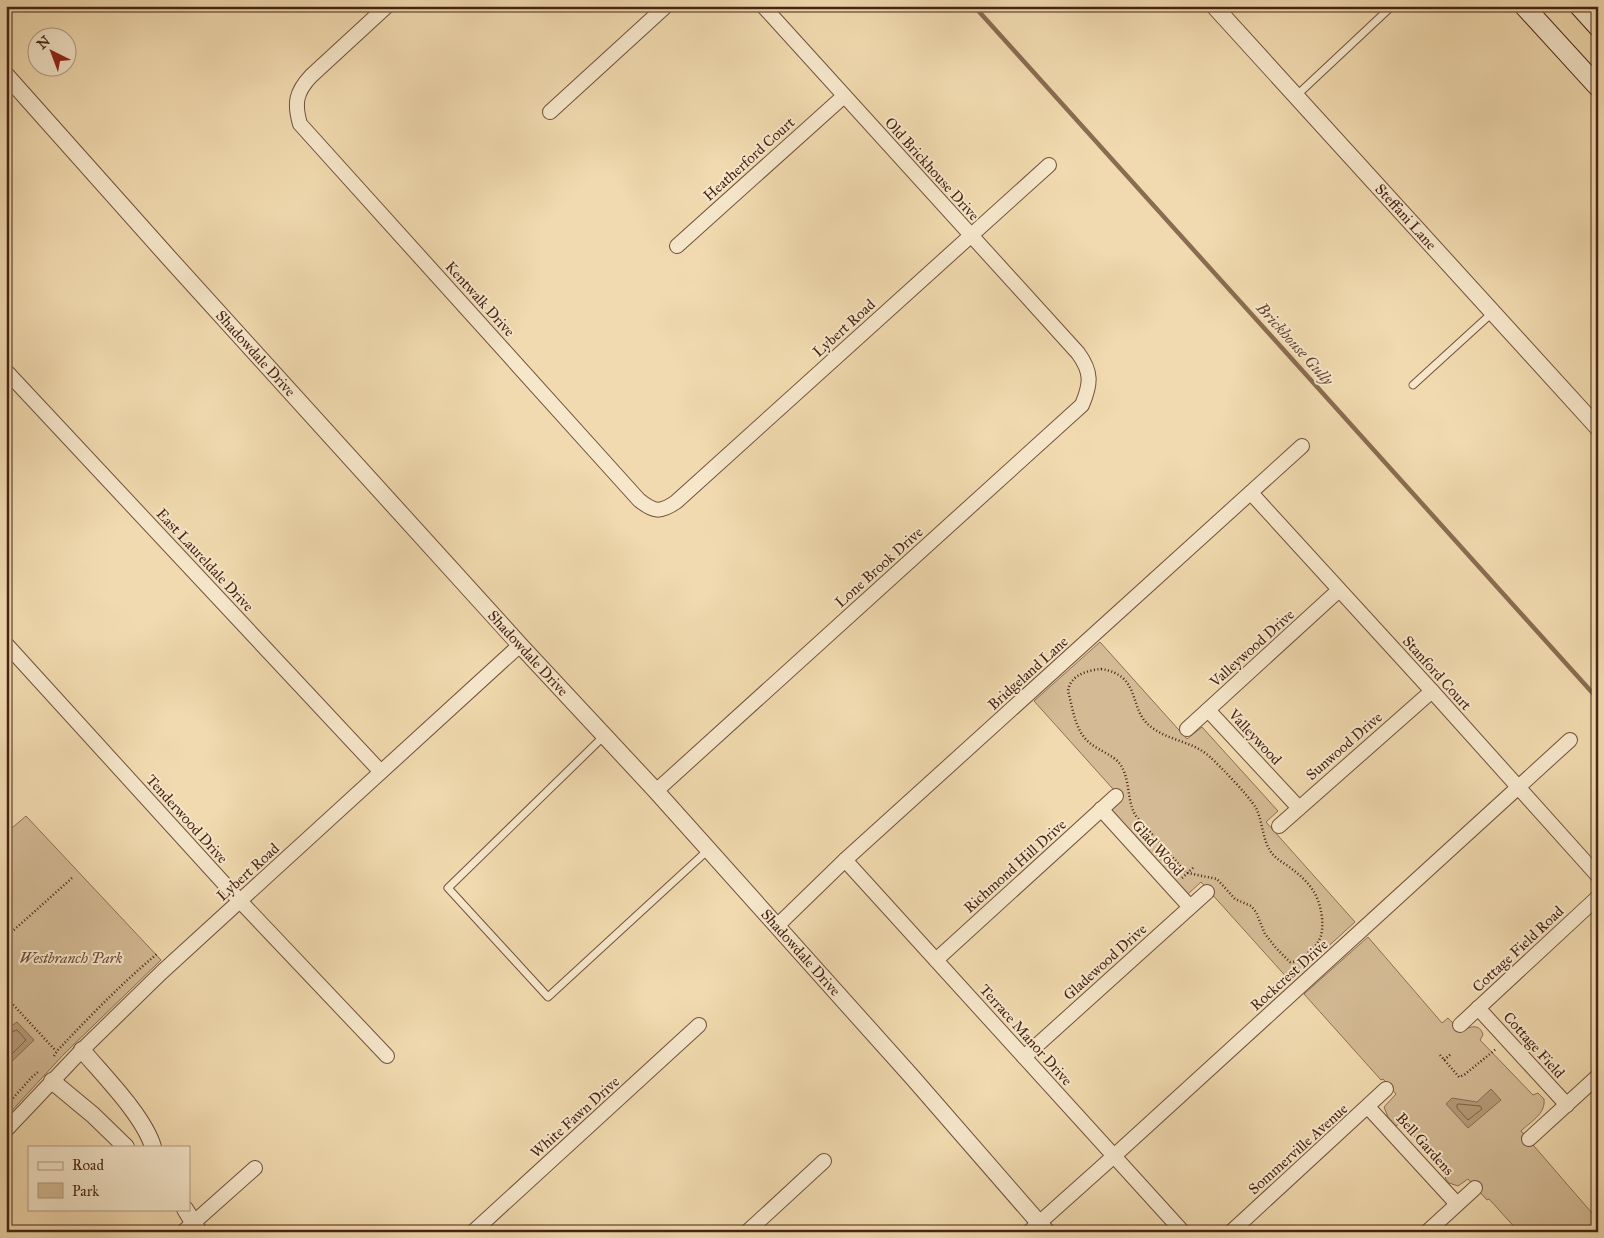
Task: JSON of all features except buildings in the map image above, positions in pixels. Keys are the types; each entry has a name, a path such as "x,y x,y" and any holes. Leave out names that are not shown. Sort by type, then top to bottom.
{"main road":[{"path":"1524,6 1598,88"},
{"path":"1579,6 1598,27"}],"street":[{"name":"Kentwalk Drive","path":"387,6 302,86 297,98 296,112 300,124 639,500 650,508 658,510"},
{"path":"550,112 666,6"},
{"name":"Old Brickhouse Drive","path":"763,6 1078,354"},
{"name":"Steffani Lane","path":"1214,6 1598,428"},
{"name":"Shadowdale Drive","path":"6,75 520,645 709,849 913,1078 1038,1229"},
{"name":"Heatherford Court","path":"677,246 844,96"},
{"name":"Lybert Road","path":"658,510 667,508 676,502 1049,165"},
{"name":"Lone Brook Drive","path":"656,791 1082,405 1088,390 1089,376 1084,362 1078,354"},
{"name":"East Laureldale Drive","path":"6,371 381,772"},
{"name":"Bridgeland Lane","path":"777,926 846,860 1302,446"},
{"name":"Stanford Court","path":"1251,493 1598,876"},
{"name":"Valleywood Drive","path":"1187,730 1339,590"},
{"name":"Tenderwood Drive","path":"6,644 240,901 387,1056"},
{"name":"Lybert Road","path":"6,1130 47,1075 82,1050 162,972 520,645"},
{"name":"Sunwood Drive","path":"1278,826 1432,691"},
{"name":"Valleywood","path":"1208,710 1299,808"},
{"name":"Rockcrest Drive","path":"1038,1229 1114,1156 1570,740"},
{"name":"Richmond Hill Drive","path":"936,960 1116,796"},
{"name":"Glad Wood","path":"1101,810 1190,907"},
{"name":"Terrace Manor Drive","path":"846,860 1183,1232"},
{"name":"Gladewood Drive","path":"1024,1057 1207,892"},
{"name":"Cottage Field Road","path":"1460,1025 1598,897"},
{"name":"Cottage Field","path":"1478,1008 1566,1105"},
{"name":"White Fawn Drive","path":"473,1232 699,1025"},
{"path":"82,1050 118,1092 144,1127 149,1134 153,1146"},
{"path":"47,1075 125,1146"},
{"path":"1529,1139 1598,1076"},
{"name":"Sommerville Avenue","path":"1231,1232 1386,1089"},
{"name":"Bell Gardens","path":"1368,1107 1457,1204"},
{"path":"747,1232 824,1161"},
{"path":"190,1224 255,1168"},
{"path":"1427,1232 1475,1188"}],"lane":[{"path":"1296,96 1392,6"},
{"path":"1413,385 1492,312"},
{"path":"604,735 448,888 548,997 709,849"}],"path":[{"path":"1110,670 1125,680 1131,689 1144,721 1150,727 1163,735 1202,749 1212,758 1256,808 1272,854 1300,875 1313,889 1321,910 1322,935 1314,948 1294,963 1290,962 1265,934 1256,912 1251,906 1235,898 1217,879 1188,873 1182,869 1136,816 1131,806 1127,778 1119,763 1090,744 1080,732 1068,691 1073,681 1084,672 1110,670"},
{"path":"7,935 72,878"},
{"path":"6,997 57,1051 134,972 164,949"},
{"path":"1440,1055 1459,1077 1508,1040"},
{"path":"1444,1060 1451,1054"},
{"path":"6,1106 31,1078 47,1075"}],"green space":[{"path":"1100,642 1187,739 1202,727 1278,811 1266,822 1355,922 1290,981 1201,882 1187,895 1111,810 1122,799 1034,701"},
{"name":"Westbranch Park","path":"26,816 161,960 63,1055 6,1117 6,833"},
{"path":"1368,937 1442,1023 1448,1018 1461,1032 1467,1028 1477,1027 1482,1031 1483,1035 1480,1040 1533,1095 1538,1093 1544,1099 1543,1109 1521,1131 1598,1220 1598,1232 1519,1232 1468,1179 1458,1186 1449,1183 1445,1178 1449,1174 1401,1122 1396,1126 1388,1117 1384,1107 1396,1094 1383,1079 1381,1080 1304,994"}],"water":[{"path":"17,1022 34,1040 6,1067 6,1030"},
{"path":"1491,1089 1501,1100 1468,1128 1446,1104 1452,1098 1477,1102"}],"waterway":[{"name":"Brickhouse Gully","path":"974,6 1598,699"}]}
